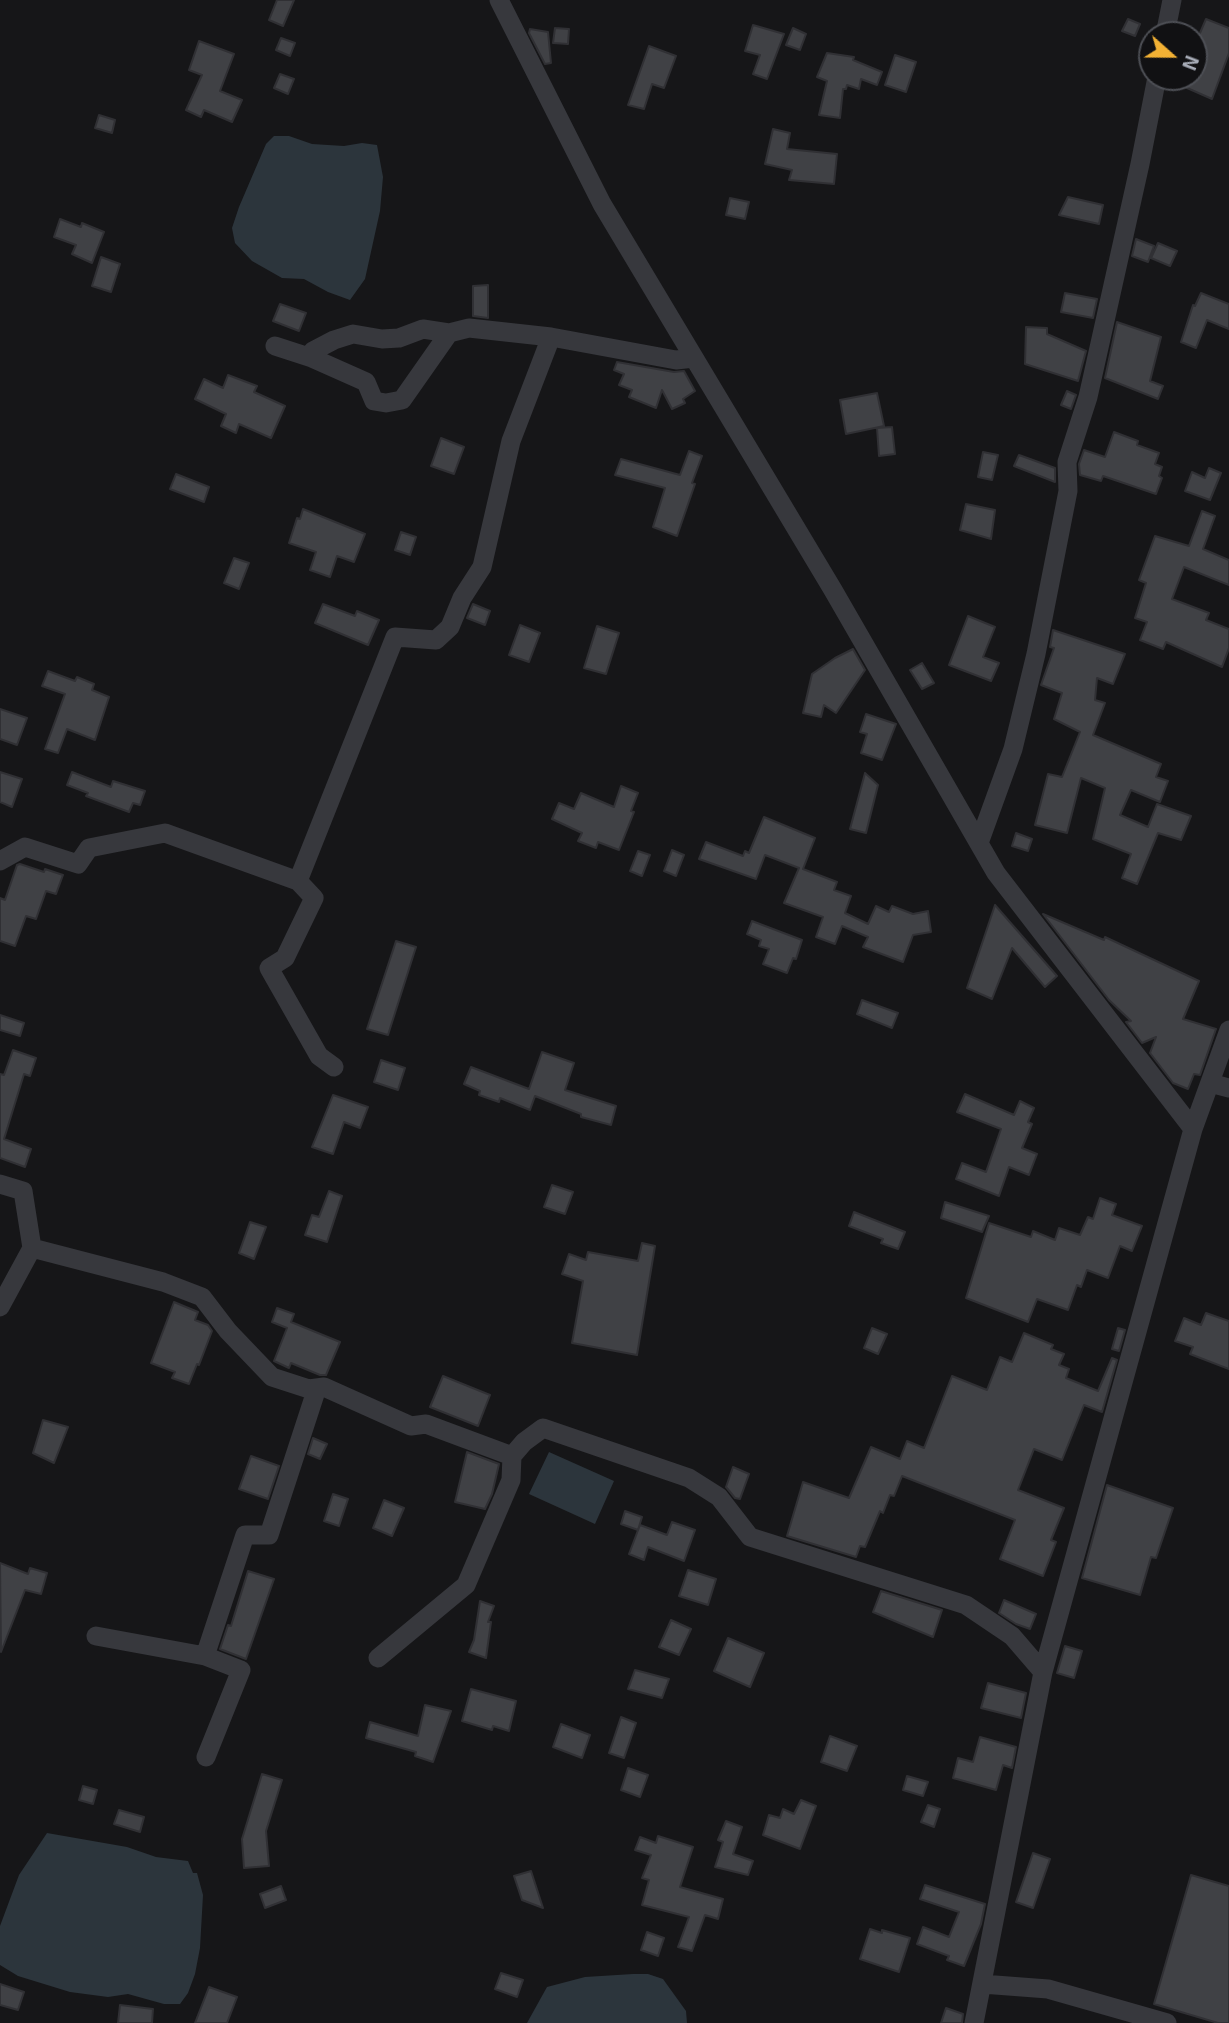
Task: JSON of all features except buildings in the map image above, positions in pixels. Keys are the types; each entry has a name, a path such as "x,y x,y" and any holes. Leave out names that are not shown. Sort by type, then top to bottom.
{"street":[{"path":"499,0 602,204 833,590 996,873 1193,1129"},
{"path":"1168,21 1172,0"},
{"path":"979,843 1013,749 1036,654 1068,491 1067,462 1088,397 1154,91"},
{"path":"312,358 313,351 353,334 382,339 399,338 423,329 449,333 469,328 551,337 676,360 694,358"},
{"path":"275,346 312,358 366,382 374,401 386,403 402,400 449,333"},
{"path":"298,881 396,637 436,640 450,627 462,598 482,567 511,441 551,337"},
{"path":"0,861 24,847 78,864 89,848 165,833 298,881 314,898 285,958 269,968 319,1056 334,1067"},
{"path":"974,2023 1042,1672 1193,1129 1229,1030"},
{"path":"1210,1083 1229,1088"},
{"path":"0,1184 23,1191 32,1248 0,1307"},
{"path":"32,1248 163,1282 202,1297 228,1331 272,1377 309,1389 324,1387 411,1426 426,1424 512,1456"},
{"path":"205,1656 245,1535 269,1535 317,1388"},
{"path":"378,1658 466,1585 511,1480 512,1456 524,1442 543,1428 689,1478 719,1497 750,1537 966,1605 1013,1636 1042,1672"},
{"path":"96,1636 205,1656 241,1670 206,1757"},
{"path":"982,1984 1048,1989 1167,2023"}],"shaded area":[{"path":"274,136 289,136 312,144 377,145 383,177 380,211 365,279 350,300 304,279 282,278 252,261 235,243 232,228 239,207 266,144"},
{"path":"549,1452 614,1481 595,1524 529,1494"},
{"path":"47,1833 127,1847 156,1857 188,1861 193,1873 197,1873 203,1895 200,1948 195,1974 188,1993 180,2004 164,2004 128,1994 108,1997 70,1992 18,1976 0,1965 0,1926 19,1875"},
{"path":"648,1974 663,1979 686,2011 687,2023 527,2023 547,1987 585,1977"}]}
